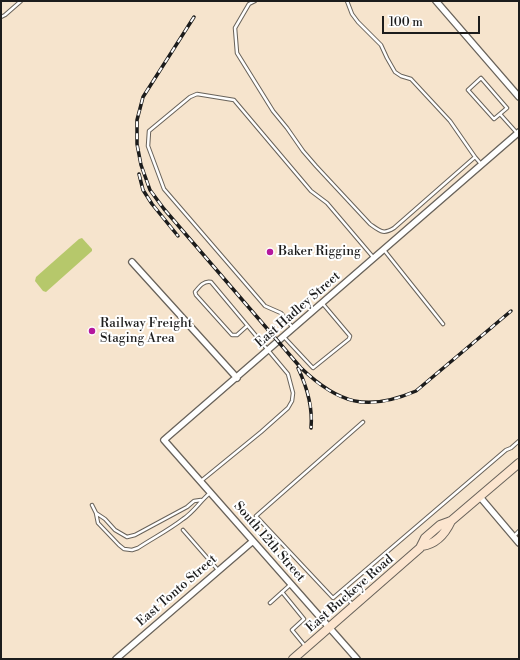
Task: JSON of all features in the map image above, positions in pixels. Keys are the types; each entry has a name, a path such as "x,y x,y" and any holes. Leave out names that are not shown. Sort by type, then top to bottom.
{"main road":[{"name":"East Buckeye Road","path":"293,659 422,546 431,545 446,532 451,522 519,463"}],"street":[{"path":"436,1 519,97"},
{"name":"East Hadley Street","path":"164,440 518,133"},
{"path":"132,262 237,378"},
{"name":"South 12th Street","path":"164,440 357,659"},
{"path":"480,497 519,543"},
{"name":"East Tonto Street","path":"116,659 253,541"}],"lane":[{"path":"1,17 21,1"},
{"path":"255,1 249,4 235,28 237,53 273,111 303,151 370,224 378,230 388,232 394,228 475,157"},
{"path":"347,1 352,14 358,22 381,45 395,72 401,76 411,79 450,121 475,157 482,164"},
{"path":"481,78 507,108 500,114 494,119 468,90 481,78"},
{"path":"294,328 281,312 265,306 164,189 148,146 149,131 190,97 197,94 234,100 311,191 327,203 374,258"},
{"path":"500,114 518,133"},
{"path":"384,250 443,324"},
{"path":"200,481 261,432 288,408 292,401 293,393 288,374 211,282 208,281 200,286 195,292 232,335 237,335 247,326"},
{"path":"284,336 313,368 349,339 350,336 322,303"},
{"path":"362,422 256,516 333,598 506,450 512,448 519,441"},
{"path":"92,505 96,513 98,523 124,549 132,550 138,548 183,520 191,513 201,500 210,493"},
{"path":"96,513 105,519 115,530 127,537 135,535 194,502 201,500"},
{"path":"183,530 218,570"},
{"path":"513,536 519,531"},
{"path":"270,603 291,584"},
{"path":"341,591 354,606"},
{"path":"282,592 304,619 292,630 306,647"}],"green space":[{"path":"82,238 92,249 92,251 46,292 43,291 35,281 36,277"}],"railway":[{"path":"194,17 143,97 137,120 137,144 141,165 150,190 164,209 301,368 328,390 341,397 354,401 368,402 399,398 416,391 511,311"},
{"path":"139,174 143,190 152,204 178,236"},
{"path":"298,368 309,397 311,428"}],"place":[{"name":"Baker Rigging","path":"270,252"},
{"name":"Railway Freight Staging Area","path":"92,331"}]}
